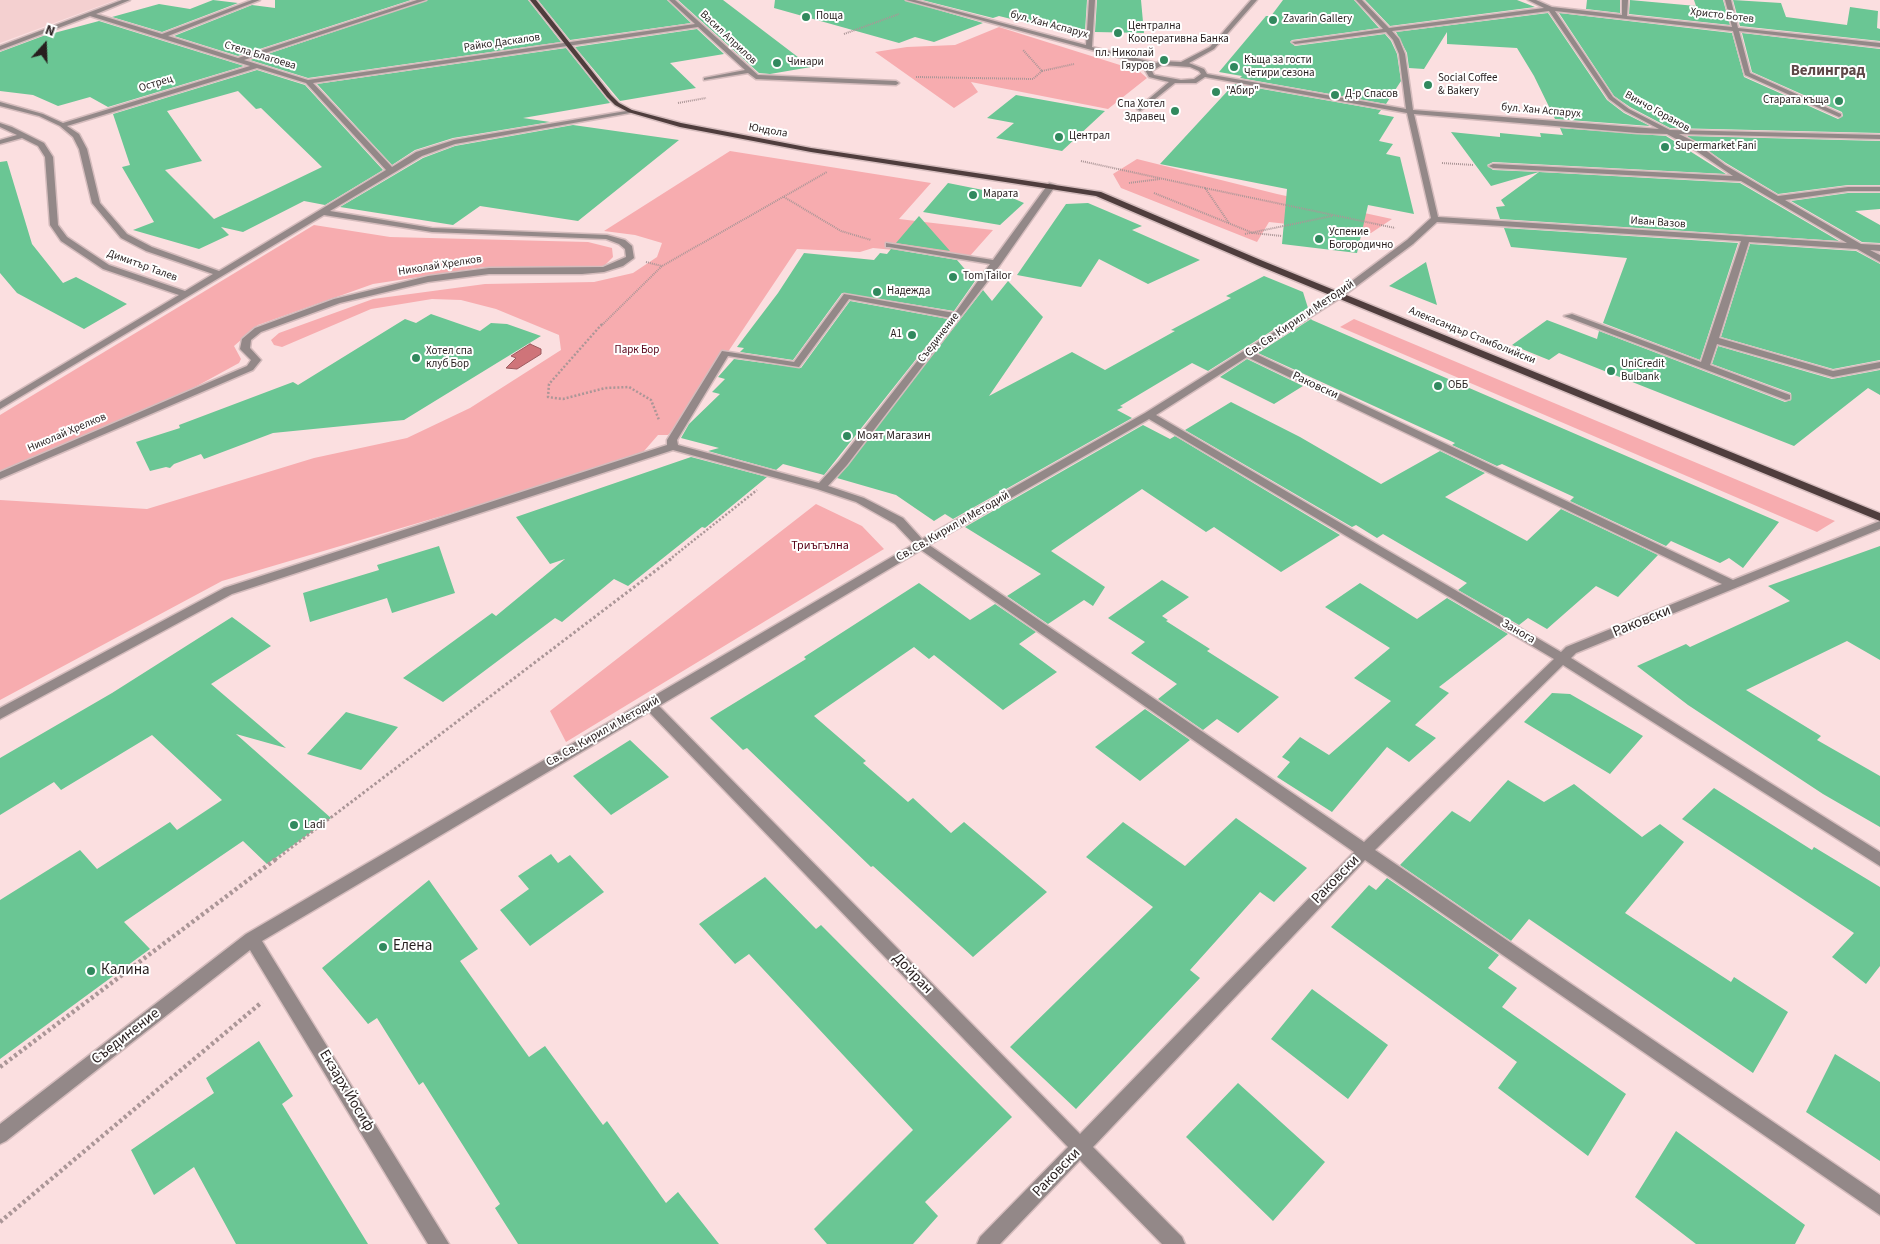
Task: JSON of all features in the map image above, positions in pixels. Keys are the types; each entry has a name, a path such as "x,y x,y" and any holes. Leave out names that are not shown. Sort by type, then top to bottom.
{"main road":[{"name":"Юндола","path":"532,0 609,96 617,104 630,111 680,126 811,150 1052,185"},
{"name":"Алекасандър Стамболийски","path":"1052,185 1098,194 1880,517"}],"street":[{"path":"0,48 127,0"},
{"path":"163,36 257,0"},
{"path":"238,60 423,0"},
{"name":"Васил Априлов","path":"672,0 756,77 896,83"},
{"name":"бул. Хан Аспарух","path":"909,0 1155,65 1184,63"},
{"path":"1089,47 1092,0"},
{"path":"1184,63 1212,48 1254,0"},
{"path":"1359,0 1396,38 1402,54 1410,112 1435,219"},
{"path":"1531,0 1551,9"},
{"path":"1625,0 1625,15"},
{"path":"1728,0 1737,28 1747,74 1839,115"},
{"name":"Христо Ботев","path":"1295,42 1388,28 1551,9 1625,15 1880,45"},
{"name":"Винчо Горанов","path":"1551,9 1611,98 1626,110 1692,144 1743,180 1880,259"},
{"name":"Стела Благоева","path":"90,14 308,82 391,171"},
{"name":"Райко Даскалов","path":"308,82 699,25"},
{"path":"1155,65 1148,70 1151,76 1173,82 1196,80 1204,76 1202,70 1184,63"},
{"name":"Острец","path":"62,125 257,66"},
{"path":"706,79 750,72"},
{"name":"бул. Хан Аспарух","path":"1204,76 1410,112 1670,132 1880,137"},
{"path":"1140,109 1173,82"},
{"path":"0,104 17,107 62,125 76,136 84,149 96,202 124,236 149,249 218,273"},
{"path":"0,406 218,273 419,154 454,142 630,111"},
{"name":"Димитър Талев","path":"0,125 24,135 41,145 49,157 54,225 64,239 106,266 185,294"},
{"path":"0,142 24,135"},
{"path":"1493,166 1743,180"},
{"name":"Съединение","path":"821,487 843,463 997,263 1052,185"},
{"path":"1777,199 1848,189 1880,189"},
{"name":"Николай Хрелков","path":"0,476 250,368 256,360 245,349 247,339 258,330 337,301 399,284 428,279 489,271 604,269 620,264 630,258 629,248 622,242 607,237 432,230 321,212"},
{"name":"Св. Св. Кирил и Методий","path":"252,939 921,545 1149,415 1339,295 1435,219"},
{"name":"Иван Вазов","path":"1435,219 1745,241 1880,248"},
{"path":"1705,366 1745,241"},
{"path":"889,245 997,263"},
{"path":"673,448 672,440 725,353 796,365 847,296 956,316"},
{"path":"1569,316 1786,397"},
{"path":"1714,340 1833,374 1880,364"},
{"name":"Раковски","path":"1248,354 1734,585"},
{"name":"Занога","path":"1149,415 1562,658 1880,860"},
{"path":"0,714 228,591 673,448 821,487 860,500 898,521 921,545 1363,852 1880,1206"},
{"name":"Раковски","path":"987,1244 1363,852 1571,650 1880,525"},
{"name":"Дойран","path":"650,705 1175,1244"},
{"name":"Съединение","path":"0,1135 252,939"},
{"name":"Екзарх Йосиф","path":"252,939 439,1244"}],"path":[{"path":"844,34 926,4"},
{"path":"915,77 1033,79 1042,71 1000,24"},
{"path":"678,103 708,98"},
{"path":"1081,161 1419,233"},
{"path":"1422,161 1493,166"},
{"path":"675,435 662,428 651,400 629,388 605,388 563,399 548,397 549,384 612,313 662,266 813,180"},
{"path":"1205,188 1229,223 1253,233 1282,236"},
{"path":"784,198 841,231 889,245"},
{"path":"1253,233 1335,216"},
{"path":"0,1067 614,604 759,489"},
{"path":"0,1222 282,986"}],"shaded area":[{"path":"0,0 116,0 0,43"},
{"path":"530,344 541,349 541,354 517,369 506,368 516,358 511,356"}],"green space":[{"path":"999,27 1139,71 1147,78 1108,109 971,82 978,92 954,108 875,52 907,47 955,45"},
{"name":"Парк Бор","path":"730,151 931,183 899,219 993,230 969,257 873,248 860,252 797,249 691,407 668,435 658,435 638,458 222,581 0,700 0,500 147,509 314,458 407,438 470,408 561,350 559,335 496,309 461,300 432,299 371,309 282,347 274,345 271,340 279,333 373,299 485,284 594,282 633,273 657,257 662,243 635,235 604,231"},
{"path":"1137,159 1277,194 1392,219 1371,233 1269,222 1257,242 1121,188 1113,174"},
{"path":"314,225 390,237 588,242 612,248 613,257 604,266 596,267 484,267 373,284 258,325 234,346 241,359 239,363 186,392 0,471 0,415"},
{"path":"1354,319 1835,521 1817,532 1340,327"},
{"name":"Триъгълна","path":"816,504 862,526 884,549 566,742 550,711"}],"building":[{"path":"213,0 238,3 162,32 112,17 159,4 190,9"},
{"path":"275,0 411,0 238,56 174,36 252,5 275,8"},
{"path":"428,0 528,0 561,42 308,78 250,60"},
{"path":"538,0 667,0 691,23 570,40"},
{"path":"678,0 723,0 811,67 770,74 759,73"},
{"path":"775,0 904,0 983,23 934,42 915,37 899,43 774,8"},
{"path":"922,0 1087,0 1085,31 1064,32 999,16 993,18"},
{"path":"1097,0 1141,0 1144,33 1095,32"},
{"path":"1283,0 1354,0 1379,28 1292,40 1290,42 1295,46 1385,34 1391,41 1397,54 1401,81 1386,104 1240,78 1242,76 1219,72 1266,16 1271,16"},
{"path":"1365,0 1517,0 1535,7 1390,26"},
{"path":"1587,0 1620,0 1620,13 1586,9"},
{"path":"1630,0 1696,6 1694,0 1723,0 1730,25 1629,14"},
{"path":"1733,0 1781,3 1786,17 1847,25 1850,7 1878,11 1877,28 1880,29 1880,41 1740,26"},
{"path":"1548,13 1607,100 1624,113 1650,126 1555,119 1534,76 1517,48 1447,44 1447,32 1424,69 1409,68 1407,53 1396,32"},
{"path":"1559,13 1732,33 1744,77 1838,119 1843,116 1842,112 1752,72 1742,33 1880,49 1880,133 1670,128 1630,107 1614,96"},
{"path":"99,21 244,66 108,107 90,97 58,106 33,95 0,91 0,52 43,36"},
{"path":"697,29 724,54 670,63 696,88 620,101 575,47"},
{"path":"566,48 610,103 523,118 550,122 453,138 415,150 392,165 317,84"},
{"path":"257,70 305,85 383,170 325,205 304,201 243,232 221,227 229,235 199,249 133,230 154,222 122,167 130,165 113,114","holes":["238,91 256,109 261,108 322,167 214,219 165,170 202,161 167,111"]},
{"path":"1234,84 1381,110 1378,114 1394,117 1379,141 1393,144 1386,154 1400,157 1414,214 1368,205 1357,253 1282,244 1287,189 1160,164"},
{"path":"1016,95 1105,111 1062,151 996,138 1014,123 987,118"},
{"path":"573,125 679,140 578,221 480,206 453,225 340,207 423,158 455,146"},
{"path":"1560,128 1666,136 1726,174 1493,162 1487,165 1493,170 1539,172 1491,186 1451,132 1500,137 1500,133 1541,137 1540,133 1563,135"},
{"path":"1687,136 1880,141 1880,185 1848,185 1778,194 1726,163"},
{"path":"7,161 32,244 63,283 76,277 127,304 84,329 17,293 0,273 0,162"},
{"path":"1539,172 1740,183 1839,241 1500,219 1496,207 1505,206 1501,200"},
{"path":"948,183 1003,194 1024,203 1000,225 923,212"},
{"path":"1848,193 1880,193 1880,209 1855,211 1880,225 1880,243 1862,242 1791,201"},
{"path":"1088,203 1142,226 1132,230 1200,260 1148,284 1099,259 1081,287 1017,275 1066,204"},
{"path":"919,216 950,251 896,243"},
{"path":"1504,228 1738,243 1700,360 1603,323 1627,258 1511,247"},
{"path":"1750,244 1856,251 1880,264 1880,360 1833,369 1721,337"},
{"path":"891,249 957,260 975,281 954,311 842,293 793,360 740,352 744,348 737,347 778,293 804,253 874,260 880,253 887,254"},
{"path":"1426,262 1437,305 1389,286"},
{"path":"1264,276 1303,292 1308,308 1208,371 1192,363 1120,406 1123,407 1117,410 1132,418 953,519 945,514 934,521 896,495 837,478 983,290 992,301 1008,281 1043,317 989,396 1072,352 1105,370 1175,331 1171,330 1231,298 1226,296"},
{"path":"850,301 948,319 824,475 783,464 776,470 708,451 719,448 681,438 689,424 720,394 712,392 725,379 718,377 734,359 801,368"},
{"path":"431,314 480,331 491,323 507,324 541,336 404,420 273,433 204,459 201,454 174,464 170,468 166,467 150,471 136,442 180,428 179,425 293,382 298,385 405,319 416,323"},
{"path":"1311,319 1779,522 1743,568 1729,558 1720,563 1671,541 1666,546 1570,501 1574,497 1502,464 1497,466 1452,445 1455,443 1258,353"},
{"path":"1547,320 1597,339 1599,331 1785,402 1791,400 1791,393 1712,364 1718,346 1832,379 1880,370 1880,395 1868,388 1794,446 1559,353 1549,360 1512,345"},
{"path":"1247,359 1303,386 1274,404 1220,377"},
{"path":"1231,402 1300,437 1381,484 1440,451 1485,473 1445,497 1527,541 1561,509 1658,555 1618,597 1596,586 1547,629 1528,618 1519,625 1458,590 1467,583 1383,534 1377,538 1356,525 1352,527 1185,430"},
{"path":"1143,425 1170,439 1175,436 1340,535 1281,572 1214,527 1206,532 1142,489 1051,551 1105,587 1093,606 1084,600 1048,624 1007,596 1041,574 965,527"},
{"path":"691,457 767,477 705,528 702,527 628,586 614,579 562,622 555,618 443,702 403,678 492,613 496,616 565,559 550,564 516,517"},
{"path":"439,546 455,593 392,613 387,598 310,622 303,593 379,570 377,565"},
{"path":"1880,546 1880,660 1847,641 1746,690 1821,736 1817,740 1880,776 1880,827 1823,794 1688,705 1637,666 1686,644 1690,647 1790,601 1768,586"},
{"path":"1162,580 1189,597 1162,616 1168,620 1166,621 1210,649 1207,651 1279,697 1238,733 1217,719 1203,730 1158,699 1177,684 1131,653 1145,642 1108,618"},
{"path":"919,583 970,620 995,604 1036,632 1019,644 1057,672 1003,710 934,655 929,659 914,647 814,716 866,761 863,763 908,802 913,798 951,833 964,822 1047,892 973,957 873,866 871,867 747,748 743,750 710,718 806,659 804,657"},
{"path":"1360,583 1417,619 1447,598 1508,634 1439,687 1449,693 1415,725 1436,738 1409,762 1387,747 1332,812 1277,777 1290,762 1282,757 1300,737 1329,755 1391,701 1354,678 1390,648 1325,607"},
{"path":"232,617 271,646 211,684 286,748 236,734 331,818 267,864 243,841 124,922 150,949 0,1059 0,900 80,850 97,869 170,822 177,830 222,800 152,735 61,790 54,782 0,815 0,758 112,693"},
{"path":"1552,693 1570,694 1643,736 1610,774 1524,722"},
{"path":"1145,709 1190,740 1140,781 1095,747"},
{"path":"346,712 398,727 361,770 307,754"},
{"path":"630,740 669,777 611,815 573,776"},
{"path":"1508,780 1544,802 1574,784 1642,837 1660,824 1684,842 1625,913 1731,982 1734,977 1788,1012 1753,1073 1529,919 1511,941 1400,865 1452,811 1470,822"},
{"path":"1714,788 1812,850 1814,847 1880,887 1880,966 1866,984 1832,957 1854,933 1682,819"},
{"path":"1236,818 1307,868 1274,902 1260,892 1190,970 1200,978 1076,1109 1010,1047 1153,907 1086,857 1123,822 1185,866"},
{"path":"551,854 558,863 570,855 604,892 530,946 500,910 529,889 518,876"},
{"path":"765,877 816,929 821,925 1012,1117 925,1202 938,1216 913,1244 827,1244 814,1229 913,1130 749,954 735,964 699,924"},
{"path":"1387,878 1499,955 1488,968 1517,988 1502,1007 1626,1094 1588,1156 1498,1088 1517,1062 1331,927 1369,885 1376,890"},
{"path":"429,880 478,949 460,961 529,1057 545,1046 603,1125 607,1121 666,1203 678,1192 719,1244 518,1244 495,1208 500,1204 423,1082 419,1085 377,1018 368,1024 322,968"},
{"path":"1312,989 1388,1045 1348,1099 1271,1039"},
{"path":"259,1041 293,1096 282,1104 368,1244 236,1244 194,1167 154,1195 131,1150 214,1093 206,1078"},
{"path":"1835,1054 1880,1082 1880,1161 1806,1112"},
{"path":"1238,1083 1325,1162 1273,1221 1186,1137"},
{"path":"1676,1131 1805,1225 1795,1244 1696,1244 1635,1197"}],"place":[{"name":"Поща","path":"806,17"},
{"name":"Zavarin Gallery","path":"1273,20"},
{"name":"Централна Кооперативна Банка","path":"1118,33"},
{"name":"пл. Николай Гяуров","path":"1164,60"},
{"name":"Чинари","path":"777,63"},
{"name":"Къща за гости Четири сезона","path":"1234,67"},
{"name":"Social Coffee & Bakery","path":"1428,85"},
{"name":"\"Абир\"","path":"1216,92"},
{"name":"Д-р Спасов","path":"1335,95"},
{"name":"Старата къща","path":"1839,101"},
{"name":"Спа Хотел Здравец","path":"1175,111"},
{"name":"Централ","path":"1059,137"},
{"name":"Supermarket Fani","path":"1665,147"},
{"name":"Марата","path":"973,195"},
{"name":"Успение Богородично","path":"1319,239"},
{"name":"Tom Tailor","path":"953,277"},
{"name":"Надежда","path":"877,292"},
{"name":"A1","path":"912,335"},
{"name":"Хотел спа клуб Бор","path":"416,358"},
{"name":"UniCredit Bulbank","path":"1611,371"},
{"name":"ОББ","path":"1438,386"},
{"name":"Моят Магазин","path":"847,436"},
{"name":"Ladi","path":"294,825"},
{"name":"Елена","path":"383,947"},
{"name":"Калина","path":"91,971"}],"district":[{"name":"Велинград","path":"1828,72"}]}
